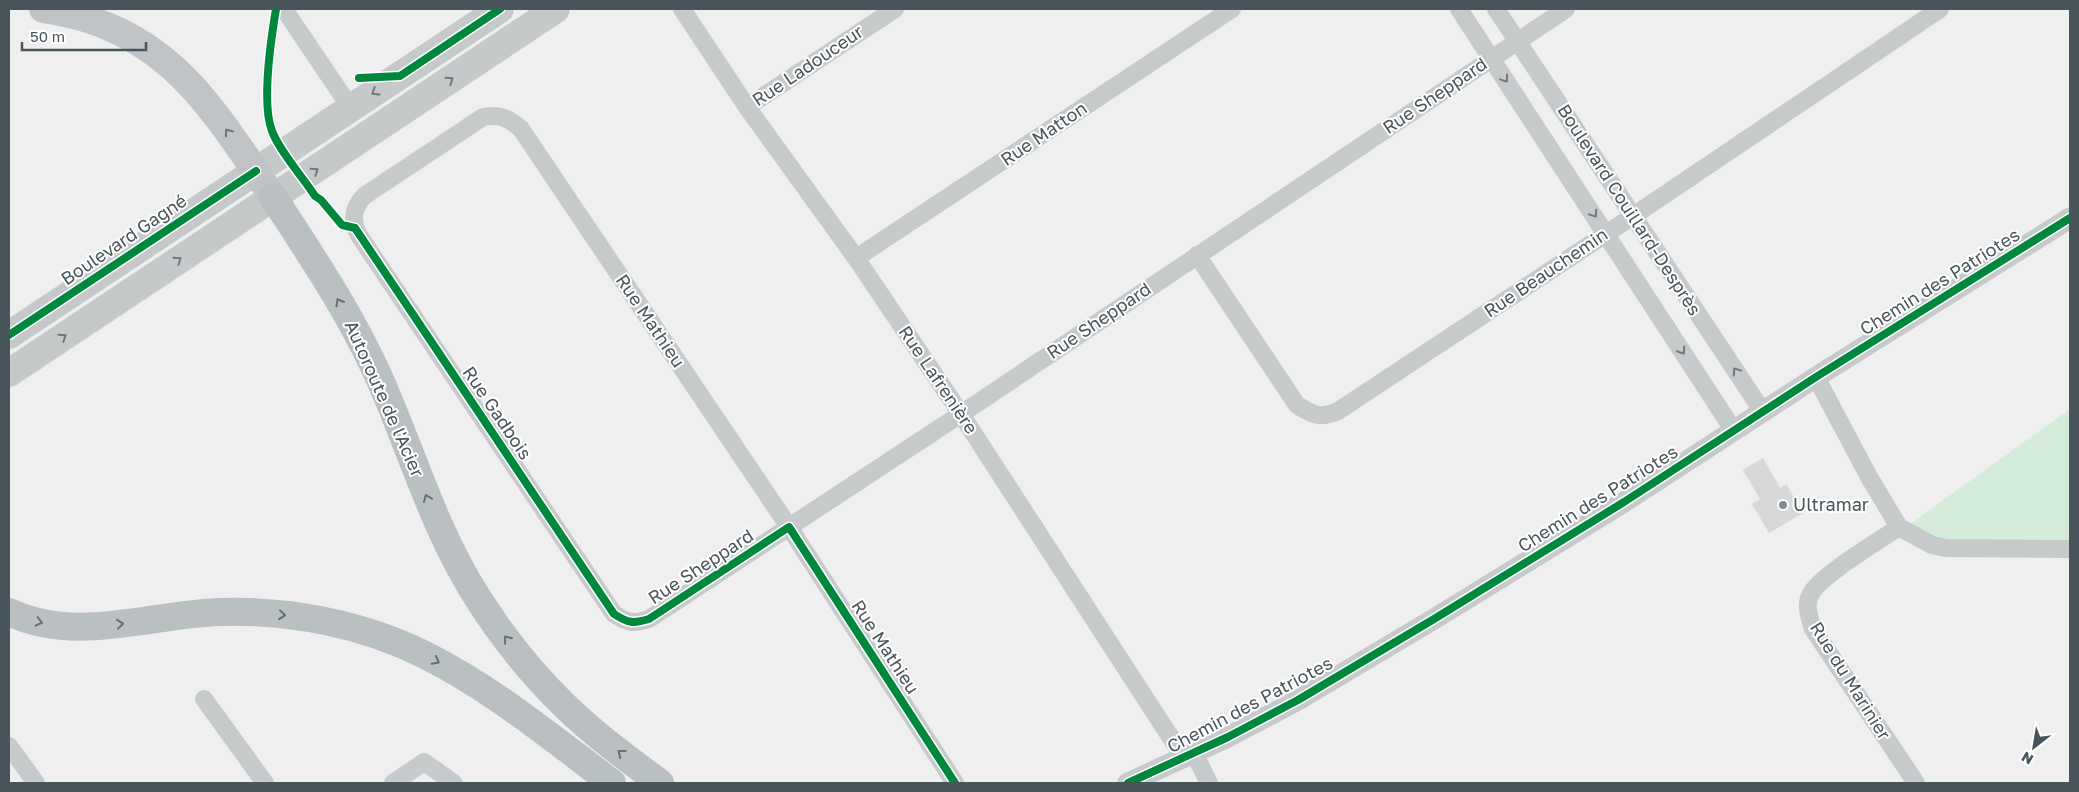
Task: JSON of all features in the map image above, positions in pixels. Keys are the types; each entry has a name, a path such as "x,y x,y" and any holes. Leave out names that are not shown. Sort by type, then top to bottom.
{"highway":[{"name":"Autoroute de l'Acier","path":"43,9 98,22 130,37 165,60 196,89 256,171 324,275 366,352 387,396 440,526 474,592 517,652 566,706 603,740 660,783"},
{"path":"9,612 46,624 72,627 103,626 211,613 265,613 325,622 381,637 424,655 491,695 612,783"}],"main road":[{"name":"Boulevard Gagné","path":"9,335 500,9"},
{"path":"9,373 556,9"}],"street":[{"path":"284,9 350,107"},
{"name":"Rue Lafrenière","path":"682,9 747,107 856,258 1189,756 1209,783"},
{"name":"Rue Ladouceur","path":"747,107 895,9"},
{"name":"Rue Matton","path":"856,258 1232,9"},
{"name":"Boulevard Couillard-Desprès","path":"1459,9 1734,431"},
{"name":"Boulevard Couillard-Desprès","path":"1496,9 1763,412"},
{"name":"Rue Sheppard","path":"626,622 637,623 649,619 961,414 1566,9"},
{"name":"Rue Beauchemin","path":"1197,255 1297,405 1310,413 1326,416 1338,411 1633,216 1940,9"},
{"name":"Rue Mathieu","path":"355,210 364,196 483,117 500,116 515,124 527,138 789,527 956,783"},
{"name":"Rue Gadbois","path":"355,210 355,228 360,237 614,614 626,622"},
{"name":"Chemin des Patriotes","path":"1128,783 1228,738 1298,700 1400,640 1624,502 1816,377 2070,218"},
{"path":"1816,377 1899,527 1932,545 1946,548 2070,549"},
{"name":"Rue du Marinier","path":"1899,527 1827,576 1811,592 1807,611 1813,628 1916,783"},
{"path":"204,699 266,783"},
{"path":"9,746 36,783"},
{"path":"393,783 424,762 454,783"}],"green space":[{"path":"2070,409 2070,555 1928,549 1900,531"}],"building":[{"path":"1763,458 1780,488 1786,484 1803,513 1769,533 1752,504 1760,499 1743,470"}],"cycle path":[{"path":"276,9 267,88 269,119 276,139 315,196 321,200 342,225 355,228 614,614 631,622 649,619 789,527 955,783"},
{"path":"359,78 400,76 500,9"},
{"path":"9,335 256,171"},
{"path":"1128,783 1228,737 1298,700 1434,619 1624,502 1816,377 2070,218"}],"place":[{"name":"Ultramar","path":"1783,505"}]}
